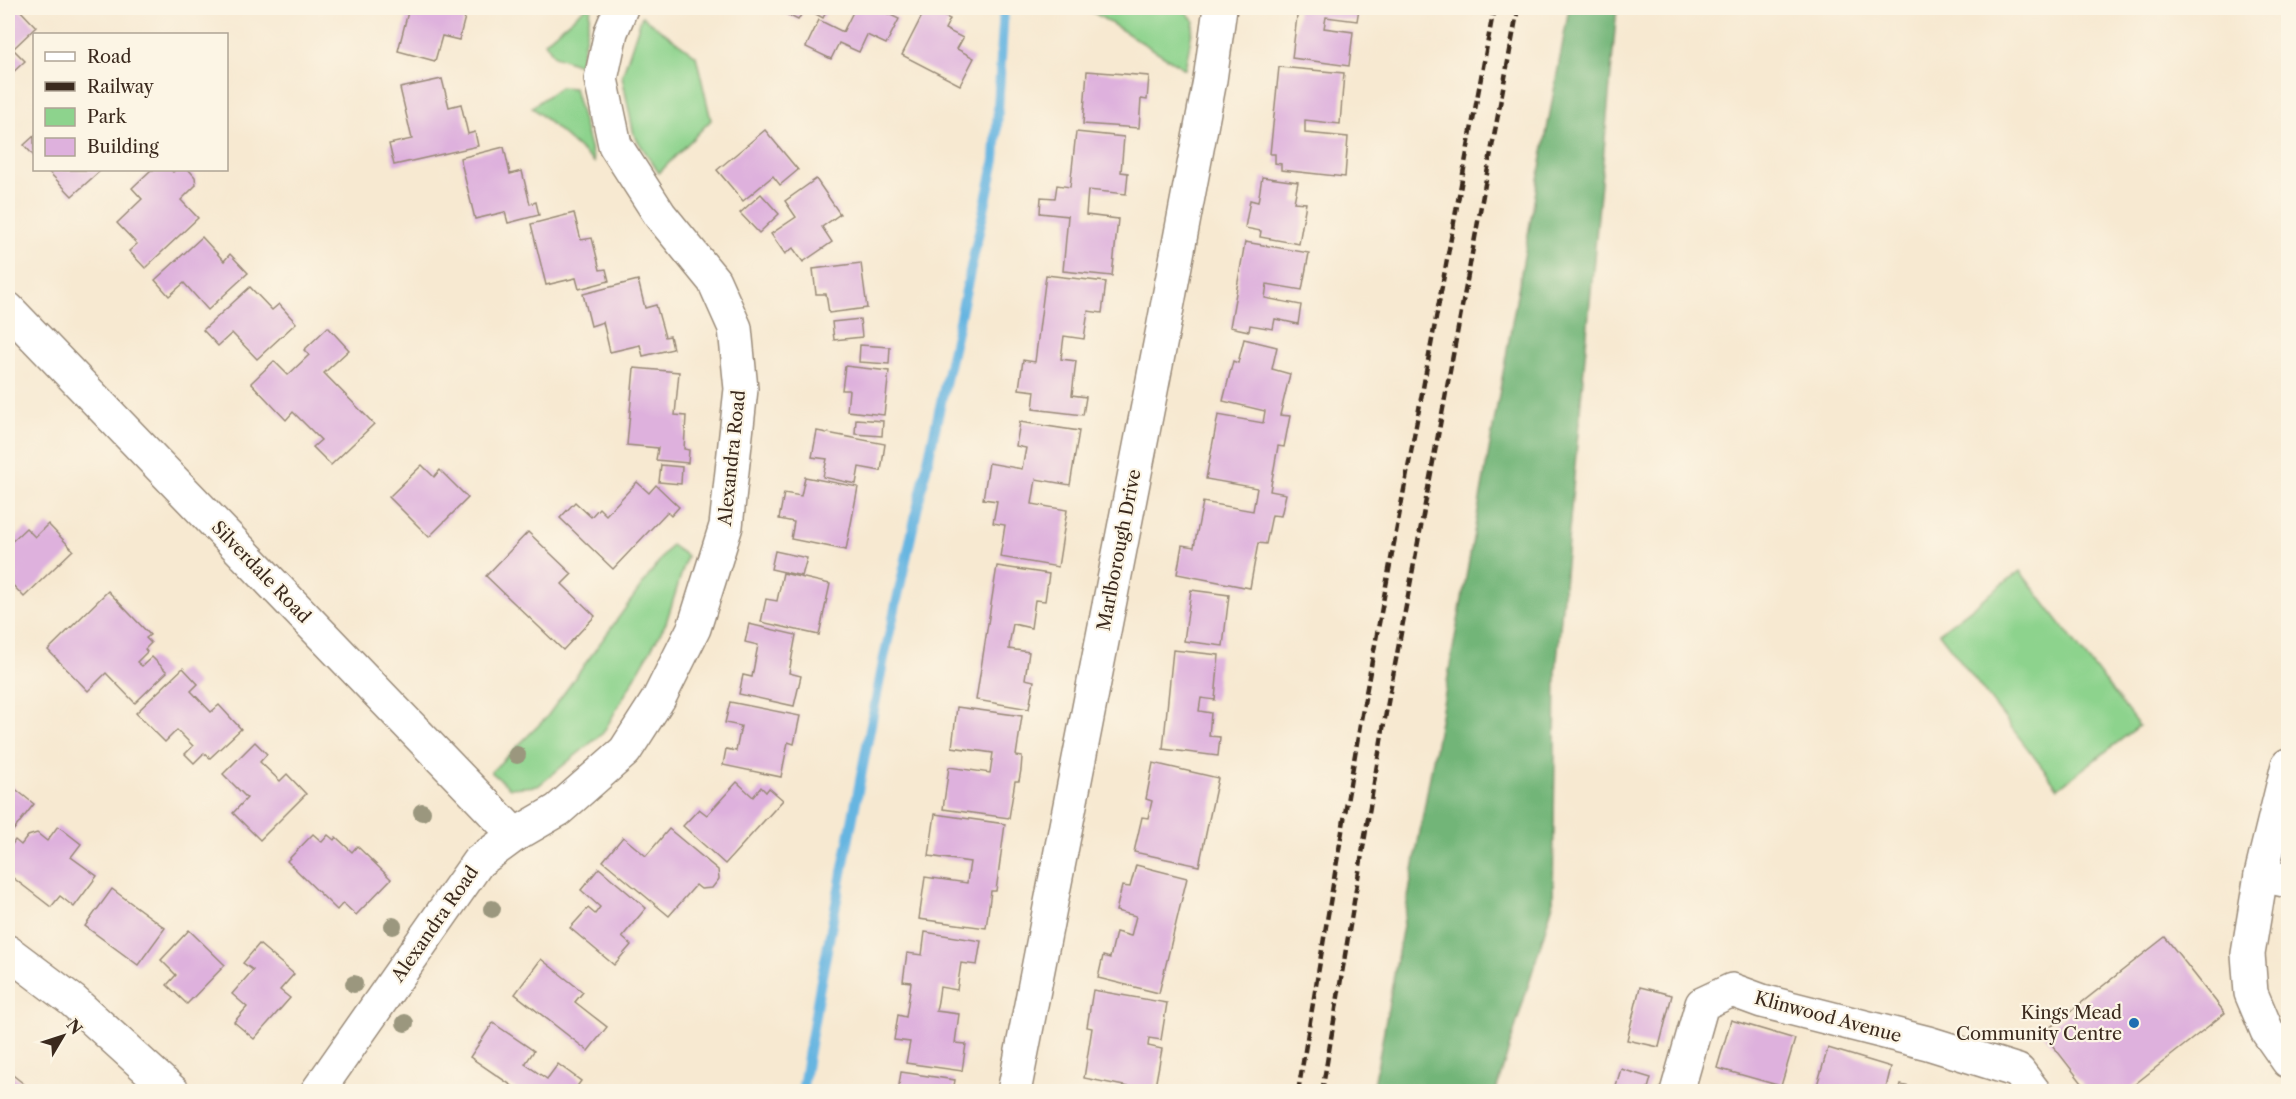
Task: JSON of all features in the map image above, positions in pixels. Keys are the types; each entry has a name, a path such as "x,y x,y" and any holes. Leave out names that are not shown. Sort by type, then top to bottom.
{"street":[{"name":"Alexandra Road","path":"317,1092 478,862 515,835 558,810 625,752 659,698 694,628 726,526 741,389 735,328 714,281 660,215 615,145 601,79 611,32 621,8"},
{"name":"Marlborough Drive","path":"1014,1092 1163,329 1210,80 1220,8"},
{"name":"Silverdale Road","path":"8,309 515,835"},
{"path":"2289,765 2275,878 2248,954 2251,993 2267,1031 2289,1061"},
{"path":"8,951 73,1001 173,1092"},
{"name":"Klinwood Avenue","path":"1677,1092 1702,1004 1732,990 1762,1001 1928,1043 2018,1071 2034,1092"}],"green space":[{"path":"585,8 591,8 580,65 554,56 545,42"},
{"path":"1086,8 1183,8 1194,21 1185,69"},
{"path":"1569,8 1617,8 1556,672 1553,904 1496,1091 1373,1091"},
{"path":"642,16 696,56 711,120 659,173 634,135 622,76"},
{"path":"560,87 574,88 594,162 532,107"},
{"path":"671,545 687,556 666,623 603,733 538,786 510,788 491,772 546,718"},
{"path":"2020,571 2139,726 2058,788 1939,633"}],"building":[{"path":"8,8 18,8 36,27 13,49 25,61 8,77"},
{"path":"409,8 473,8 472,14 466,13 459,40 442,36 435,61 398,51"},
{"path":"774,8 805,8 798,20"},
{"path":"805,8 828,8 823,18"},
{"path":"855,8 881,8 880,10 899,19 886,44 867,35 859,52 839,43 831,59 806,47 819,20 843,32"},
{"path":"926,8 950,19 945,29 963,38 957,49 974,58 960,85 902,55"},
{"path":"1298,8 1359,8 1357,21 1326,17 1324,28 1353,32 1349,66 1292,58"},
{"path":"1279,67 1344,73 1340,124 1305,120 1305,133 1348,137 1345,177 1281,170 1281,164 1275,163 1275,154 1270,154"},
{"path":"1087,71 1149,76 1147,100 1141,99 1139,128 1083,124"},
{"path":"442,79 449,107 461,104 468,134 475,132 478,146 394,165 389,144 412,139 400,88"},
{"path":"765,130 798,170 780,185 773,176 743,201 717,170"},
{"path":"1076,132 1124,137 1121,172 1128,173 1126,194 1088,190 1086,215 1118,219 1112,276 1063,271 1068,216 1040,213 1041,197 1055,198 1057,185 1070,187"},
{"path":"33,137 33,155 24,145"},
{"path":"504,147 510,174 522,171 530,204 536,202 539,215 508,223 505,212 475,219 460,158"},
{"path":"48,171 100,171 72,196"},
{"path":"150,171 190,171 195,177 196,185 181,200 198,218 145,268 129,251 137,244 117,223 142,199 132,188"},
{"path":"1262,177 1298,182 1294,202 1306,203 1299,244 1260,237 1261,231 1245,228 1250,200 1258,202"},
{"path":"816,179 840,214 822,227 832,242 803,262 793,248 785,254 771,234 796,217 785,201"},
{"path":"761,194 779,214 759,233 740,213"},
{"path":"574,213 581,240 592,238 600,270 606,269 609,281 579,289 576,278 546,285 531,224"},
{"path":"202,237 224,261 230,254 248,273 208,310 184,283 169,296 155,280"},
{"path":"1245,242 1309,253 1302,290 1267,284 1265,298 1301,305 1298,324 1275,319 1273,329 1250,325 1249,331 1230,327"},
{"path":"861,263 867,308 829,313 826,294 816,294 813,269"},
{"path":"1046,275 1106,282 1102,313 1088,311 1084,339 1064,336 1061,359 1076,361 1072,395 1086,397 1083,415 1033,409 1035,391 1019,389 1023,360 1035,362"},
{"path":"638,280 645,308 656,305 665,337 670,336 673,349 643,356 640,345 610,352 603,322 591,326 583,294"},
{"path":"250,287 272,310 279,304 296,323 257,359 232,333 218,346 203,330"},
{"path":"860,319 862,337 834,340 832,322"},
{"path":"328,327 349,350 324,373 374,424 331,465 313,447 321,440 293,412 286,420 251,383 274,361 288,375 309,355 304,350"},
{"path":"1244,339 1277,347 1272,369 1290,374 1280,415 1290,416 1284,447 1278,446 1270,491 1286,494 1281,516 1272,515 1266,544 1258,543 1250,588 1177,574 1182,545 1194,547 1203,502 1253,511 1257,488 1206,479 1218,415 1263,423 1265,411 1223,401 1233,361 1238,363"},
{"path":"860,345 890,347 889,364 859,362"},
{"path":"845,366 889,371 884,415 847,411 849,390 842,390"},
{"path":"634,368 679,372 675,415 686,416 684,449 689,450 688,463 656,460 658,448 627,445"},
{"path":"856,419 883,421 882,436 855,434"},
{"path":"1020,422 1079,431 1070,485 1036,479 1032,504 1067,510 1058,567 1000,557 1005,525 993,523 997,501 983,499 989,463 1022,469 1026,448 1016,446"},
{"path":"817,431 885,444 881,471 859,467 856,484 823,477 827,459 812,457"},
{"path":"422,465 434,477 440,470 468,498 429,537 389,497"},
{"path":"661,465 682,467 681,484 659,482"},
{"path":"805,477 858,487 846,550 791,539 794,522 779,519 784,493 801,496"},
{"path":"637,482 649,493 656,485 679,507 671,516 667,512 613,569 560,518 575,502 591,517 599,508 606,515"},
{"path":"48,524 73,550 24,597 8,580 8,545 26,528 35,537"},
{"path":"528,532 572,574 562,584 595,616 563,650 486,576"},
{"path":"775,551 807,558 802,576 771,569"},
{"path":"997,566 1049,574 1045,601 1035,600 1031,628 1013,624 1010,640 1009,649 1029,652 1025,679 1034,681 1029,709 976,700"},
{"path":"783,573 830,584 819,635 761,622 766,599 777,601"},
{"path":"1191,590 1229,595 1223,646 1184,641"},
{"path":"108,591 150,635 146,638 151,643 145,649 147,652 137,662 142,666 152,657 167,672 135,703 106,673 88,691 48,650"},
{"path":"749,624 796,635 789,673 801,676 794,706 739,694 743,675 752,677 758,645 745,642"},
{"path":"1173,650 1219,655 1215,700 1201,698 1199,711 1211,713 1209,736 1220,737 1218,756 1163,749"},
{"path":"183,668 198,684 191,691 211,712 219,705 241,729 210,758 204,753 194,763 185,754 193,746 177,730 165,742 136,713"},
{"path":"730,702 800,716 794,744 788,742 781,777 723,765 726,749 736,751 741,726 725,723"},
{"path":"957,707 1022,716 1016,756 1022,757 1021,770 1019,781 1015,781 1009,818 943,809 949,767 990,773 993,753 952,747"},
{"path":"255,742 267,754 260,762 280,781 287,774 306,794 260,840 233,813 247,798 223,774"},
{"path":"1153,763 1218,778 1199,866 1134,852 1142,817 1148,818 1152,801 1146,799"},
{"path":"737,782 753,797 761,787 766,792 769,788 783,800 725,864 683,826 699,809 707,815"},
{"path":"8,783 34,804 8,837"},
{"path":"935,814 1005,824 996,891 991,891 986,928 919,919 925,877 967,883 970,862 929,856"},
{"path":"58,826 81,844 71,857 97,876 74,907 60,896 51,907 8,874 8,850 15,840 21,845 28,836 37,833 47,841"},
{"path":"669,829 718,870 719,879 712,888 701,889 696,885 669,916 603,861 623,837 646,856"},
{"path":"313,834 322,842 328,835 334,840 336,837 352,852 357,846 391,879 356,915 343,903 337,910 287,861"},
{"path":"1136,865 1187,878 1159,993 1098,978 1103,956 1110,958 1116,932 1131,936 1136,916 1116,911 1122,886 1130,887"},
{"path":"599,868 646,908 622,937 631,945 614,965 570,928 588,908 595,914 600,907 581,890"},
{"path":"112,889 165,928 138,965 85,926"},
{"path":"189,930 225,965 187,1004 167,985 176,975 161,960"},
{"path":"925,932 981,941 977,965 961,963 957,990 940,987 936,1011 959,1014 955,1043 966,1044 962,1071 906,1063 910,1042 894,1040 898,1015 906,1017 909,997 911,982 903,981 907,953 922,955"},
{"name":"Kings Mead Community Centre","path":"2165,937 2225,1013 2125,1092 2089,1092 2043,1033"},
{"path":"259,944 294,974 280,990 290,998 254,1039 234,1022 247,1007 232,994 253,970 243,963"},
{"path":"541,959 583,992 575,1002 607,1027 588,1051 515,994"},
{"path":"1640,987 1672,995 1659,1047 1627,1040"},
{"path":"1093,990 1167,1003 1161,1040 1149,1038 1148,1046 1162,1049 1154,1092 1084,1078 1092,1028 1087,1027"},
{"path":"1731,1020 1795,1039 1781,1086 1717,1068"},
{"path":"493,1023 534,1051 525,1064 547,1079 558,1064 581,1081 573,1092 521,1092 470,1057"},
{"path":"1828,1048 1891,1067 1885,1092 1815,1092"},
{"path":"1621,1069 1651,1078 1647,1092 1614,1092"},
{"path":"9,1072 34,1092 8,1092"},
{"path":"901,1072 955,1080 953,1092 898,1092"},
{"path":"1901,1085 1919,1089 1919,1092 1899,1092"}],"waterway":[{"path":"802,1092 819,991 884,658 995,160 1004,8"}],"railway":[{"path":"1298,1092 1360,725 1494,8"},
{"path":"1322,1092 1383,729 1518,8"}],"place":[{"name":"Kings Mead Community Centre","path":"2134,1023"}]}
